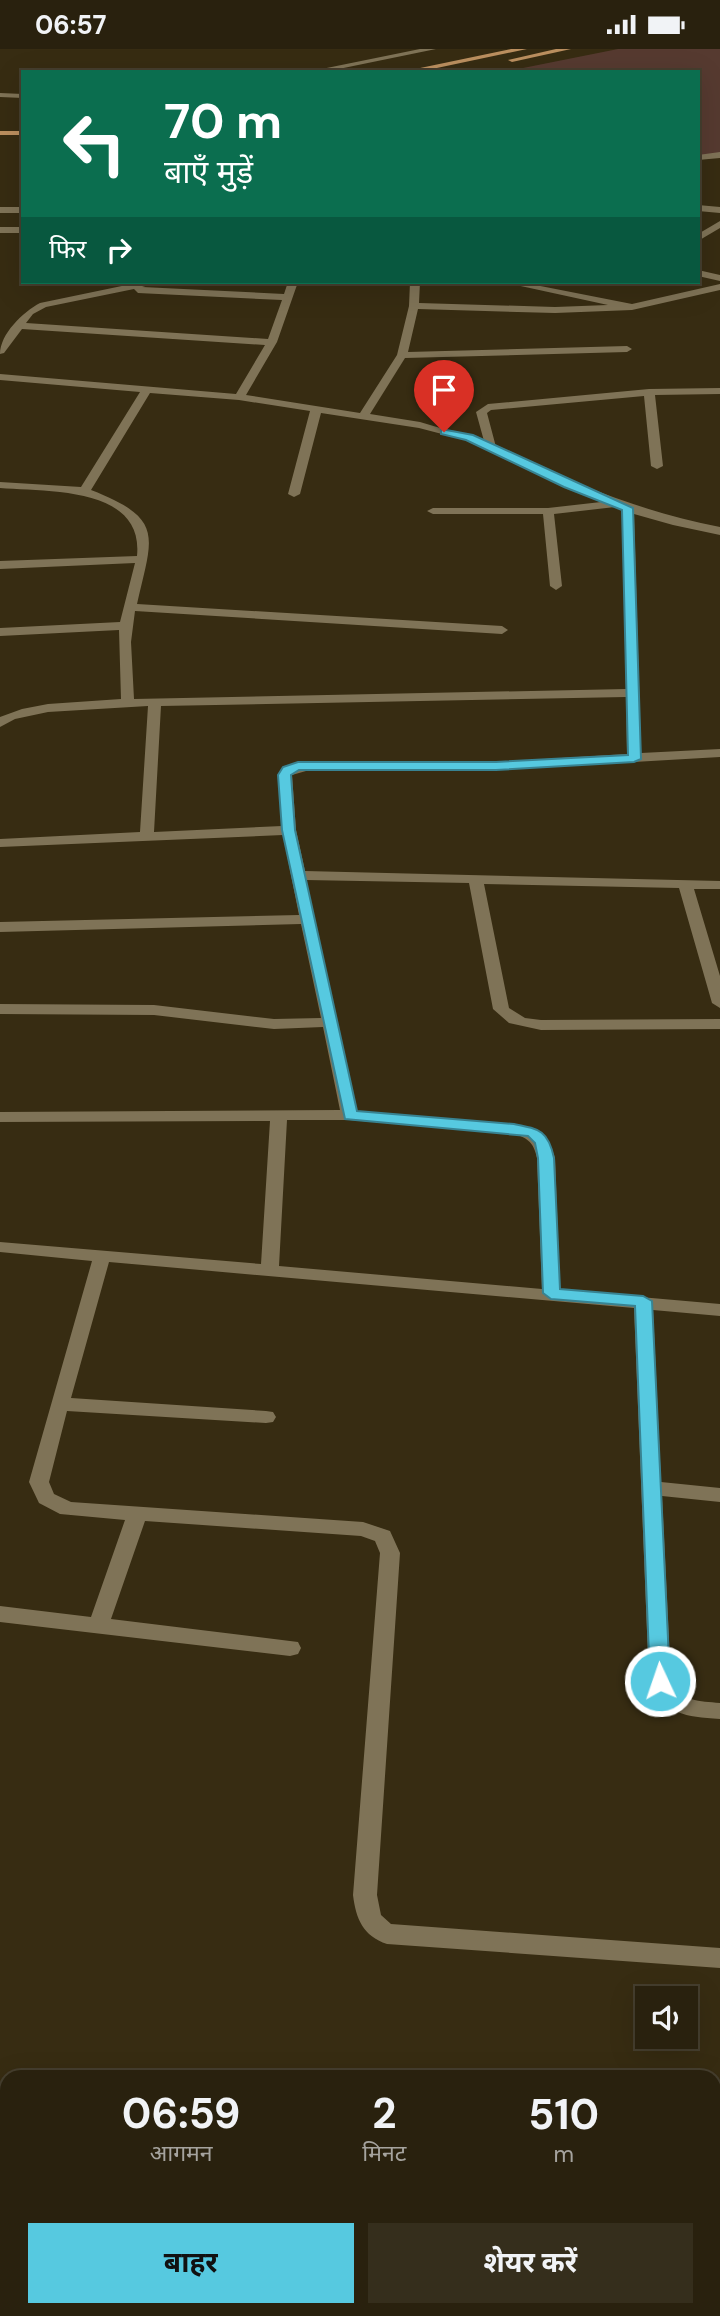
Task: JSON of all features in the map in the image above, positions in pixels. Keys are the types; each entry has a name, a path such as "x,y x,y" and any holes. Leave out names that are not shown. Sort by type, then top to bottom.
{"main road":[{"path":"415,70 523,49"},
{"path":"461,70 567,49"},
{"path":"0,124 21,124"},
{"path":"0,133 21,133"}],"street":[{"path":"322,70 432,49"},
{"path":"0,96 21,96"},
{"path":"700,158 720,155"},
{"path":"700,208 720,210"},
{"path":"0,210 21,209"},
{"path":"715,232 720,224"},
{"path":"0,230 21,230"},
{"path":"700,273 720,278"},
{"path":"0,351 30,312 43,305 143,284"},
{"path":"239,397 272,342 292,284"},
{"path":"363,417 402,355 414,306 415,284"},
{"path":"517,284 632,307"},
{"path":"414,306 555,310 632,307 720,287"},
{"path":"116,289 288,297"},
{"path":"19,326 272,342"},
{"path":"402,355 627,349"},
{"path":"0,377 239,397 420,425 469,437 568,485 622,506 673,522 720,531"},
{"path":"85,491 147,389"},
{"path":"491,447 481,412 488,407 649,392 720,391"},
{"path":"649,392 657,466"},
{"path":"294,494 316,410"},
{"path":"0,485 85,491 112,500 130,510 145,541 145,559 125,627 128,704"},
{"path":"433,511 548,511 622,506"},
{"path":"622,506 634,693 634,759"},
{"path":"548,511 556,586"},
{"path":"0,565 145,559"},
{"path":"130,607 502,630"},
{"path":"0,632 125,627"},
{"path":"0,723 15,713 36,709 155,702 634,693"},
{"path":"147,837 155,702"},
{"path":"351,1115 289,830 285,775 288,769 298,766 496,766 720,753"},
{"path":"0,843 289,830"},
{"path":"298,874 720,885"},
{"path":"475,878 501,1009 508,1016 520,1022 541,1025 720,1024"},
{"path":"685,884 720,1003"},
{"path":"0,927 308,919"},
{"path":"0,1009 153,1010 274,1024 330,1022"},
{"path":"0,1117 351,1115 514,1129 533,1133 543,1142 546,1158 551,1293"},
{"path":"270,1270 279,1116"},
{"path":"0,1247 643,1301 720,1310"},
{"path":"102,1256 39,1482 46,1498 67,1509 363,1529 383,1536 390,1553 365,1895 366,1915 373,1927 387,1934 720,1958"},
{"path":"643,1301 660,1681 666,1696 680,1707 720,1711"},
{"path":"60,1404 266,1417"},
{"path":"652,1488 720,1495"},
{"path":"97,1626 138,1513"},
{"path":"0,1614 290,1648"}],"shaded area":[{"path":"618,49 720,49 720,154 700,158 700,70 513,70"}],"route":[{"path":"444,432 469,437 568,485 628,508 634,759 496,766 298,766 288,769 285,775 289,830 351,1115 514,1129 533,1133 543,1142 546,1158 551,1293 643,1301 660,1681"}]}
